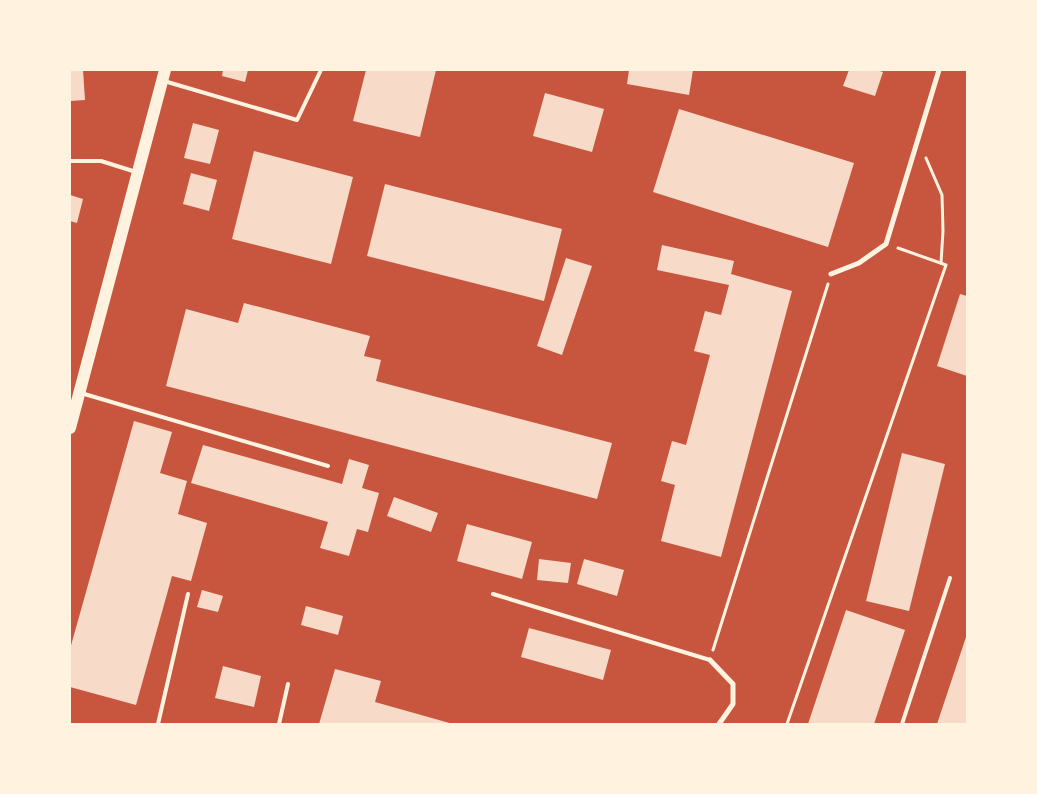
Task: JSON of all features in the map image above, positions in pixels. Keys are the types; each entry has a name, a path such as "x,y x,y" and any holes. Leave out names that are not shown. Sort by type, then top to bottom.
{"main road":[{"path":"70,428 73,405 79,393 163,75"}],"street":[{"path":"832,274 859,263 886,244 940,70"},
{"path":"710,660 733,684 733,704 719,724"}],"lane":[{"path":"163,75 297,120 321,70"},
{"path":"70,161 101,162 138,173"},
{"path":"79,393 328,466"},
{"path":"902,724 950,578"},
{"path":"158,724 188,594"},
{"path":"493,594 710,660"},
{"path":"279,724 288,684"}],"path":[{"path":"917,144 925,155 942,195 943,231 941,263"},
{"path":"787,724 946,265 886,244"},
{"path":"710,660 832,274"}],"building":[{"path":"70,70 83,70 85,100 70,101"},
{"path":"223,70 248,70 245,82 222,76"},
{"path":"366,70 436,70 420,137 353,121"},
{"path":"629,70 693,70 689,95 627,84"},
{"path":"849,70 876,70 883,72 875,96 843,86"},
{"path":"545,93 604,109 592,152 533,136"},
{"path":"679,109 854,163 828,247 653,192"},
{"path":"193,123 219,130 210,164 184,158"},
{"path":"254,151 353,177 331,264 232,239"},
{"path":"191,173 217,180 209,211 183,204"},
{"path":"385,184 562,229 544,301 367,256"},
{"path":"70,195 83,199 77,223 70,221"},
{"path":"662,245 734,261 731,274 792,291 721,557 661,541 675,485 661,481 672,441 686,445 710,355 694,351 705,311 721,315 729,285 657,270"},
{"path":"566,258 592,266 562,355 537,346"},
{"path":"960,294 967,296 967,376 937,366"},
{"path":"244,303 370,336 364,356 381,360 376,381 612,443 597,499 166,386 186,309 238,323"},
{"path":"134,421 172,432 160,473 187,481 178,514 207,523 191,581 172,576 136,705 70,687 70,649"},
{"path":"203,445 342,484 349,459 369,465 362,488 379,493 368,532 357,529 349,556 320,548 328,522 191,483"},
{"path":"902,453 945,464 909,611 866,601"},
{"path":"394,497 438,513 431,532 387,516"},
{"path":"467,524 532,542 522,579 457,561"},
{"path":"539,559 571,563 568,583 537,580"},
{"path":"584,559 624,570 617,596 577,584"},
{"path":"202,590 223,596 218,612 197,607"},
{"path":"306,606 343,616 338,635 301,625"},
{"path":"846,610 905,630 874,724 808,724"},
{"path":"529,628 611,650 603,680 521,657"},
{"path":"967,634 967,724 937,724"},
{"path":"223,666 261,676 254,707 215,698"},
{"path":"335,669 381,681 375,702 453,724 319,724"}]}
